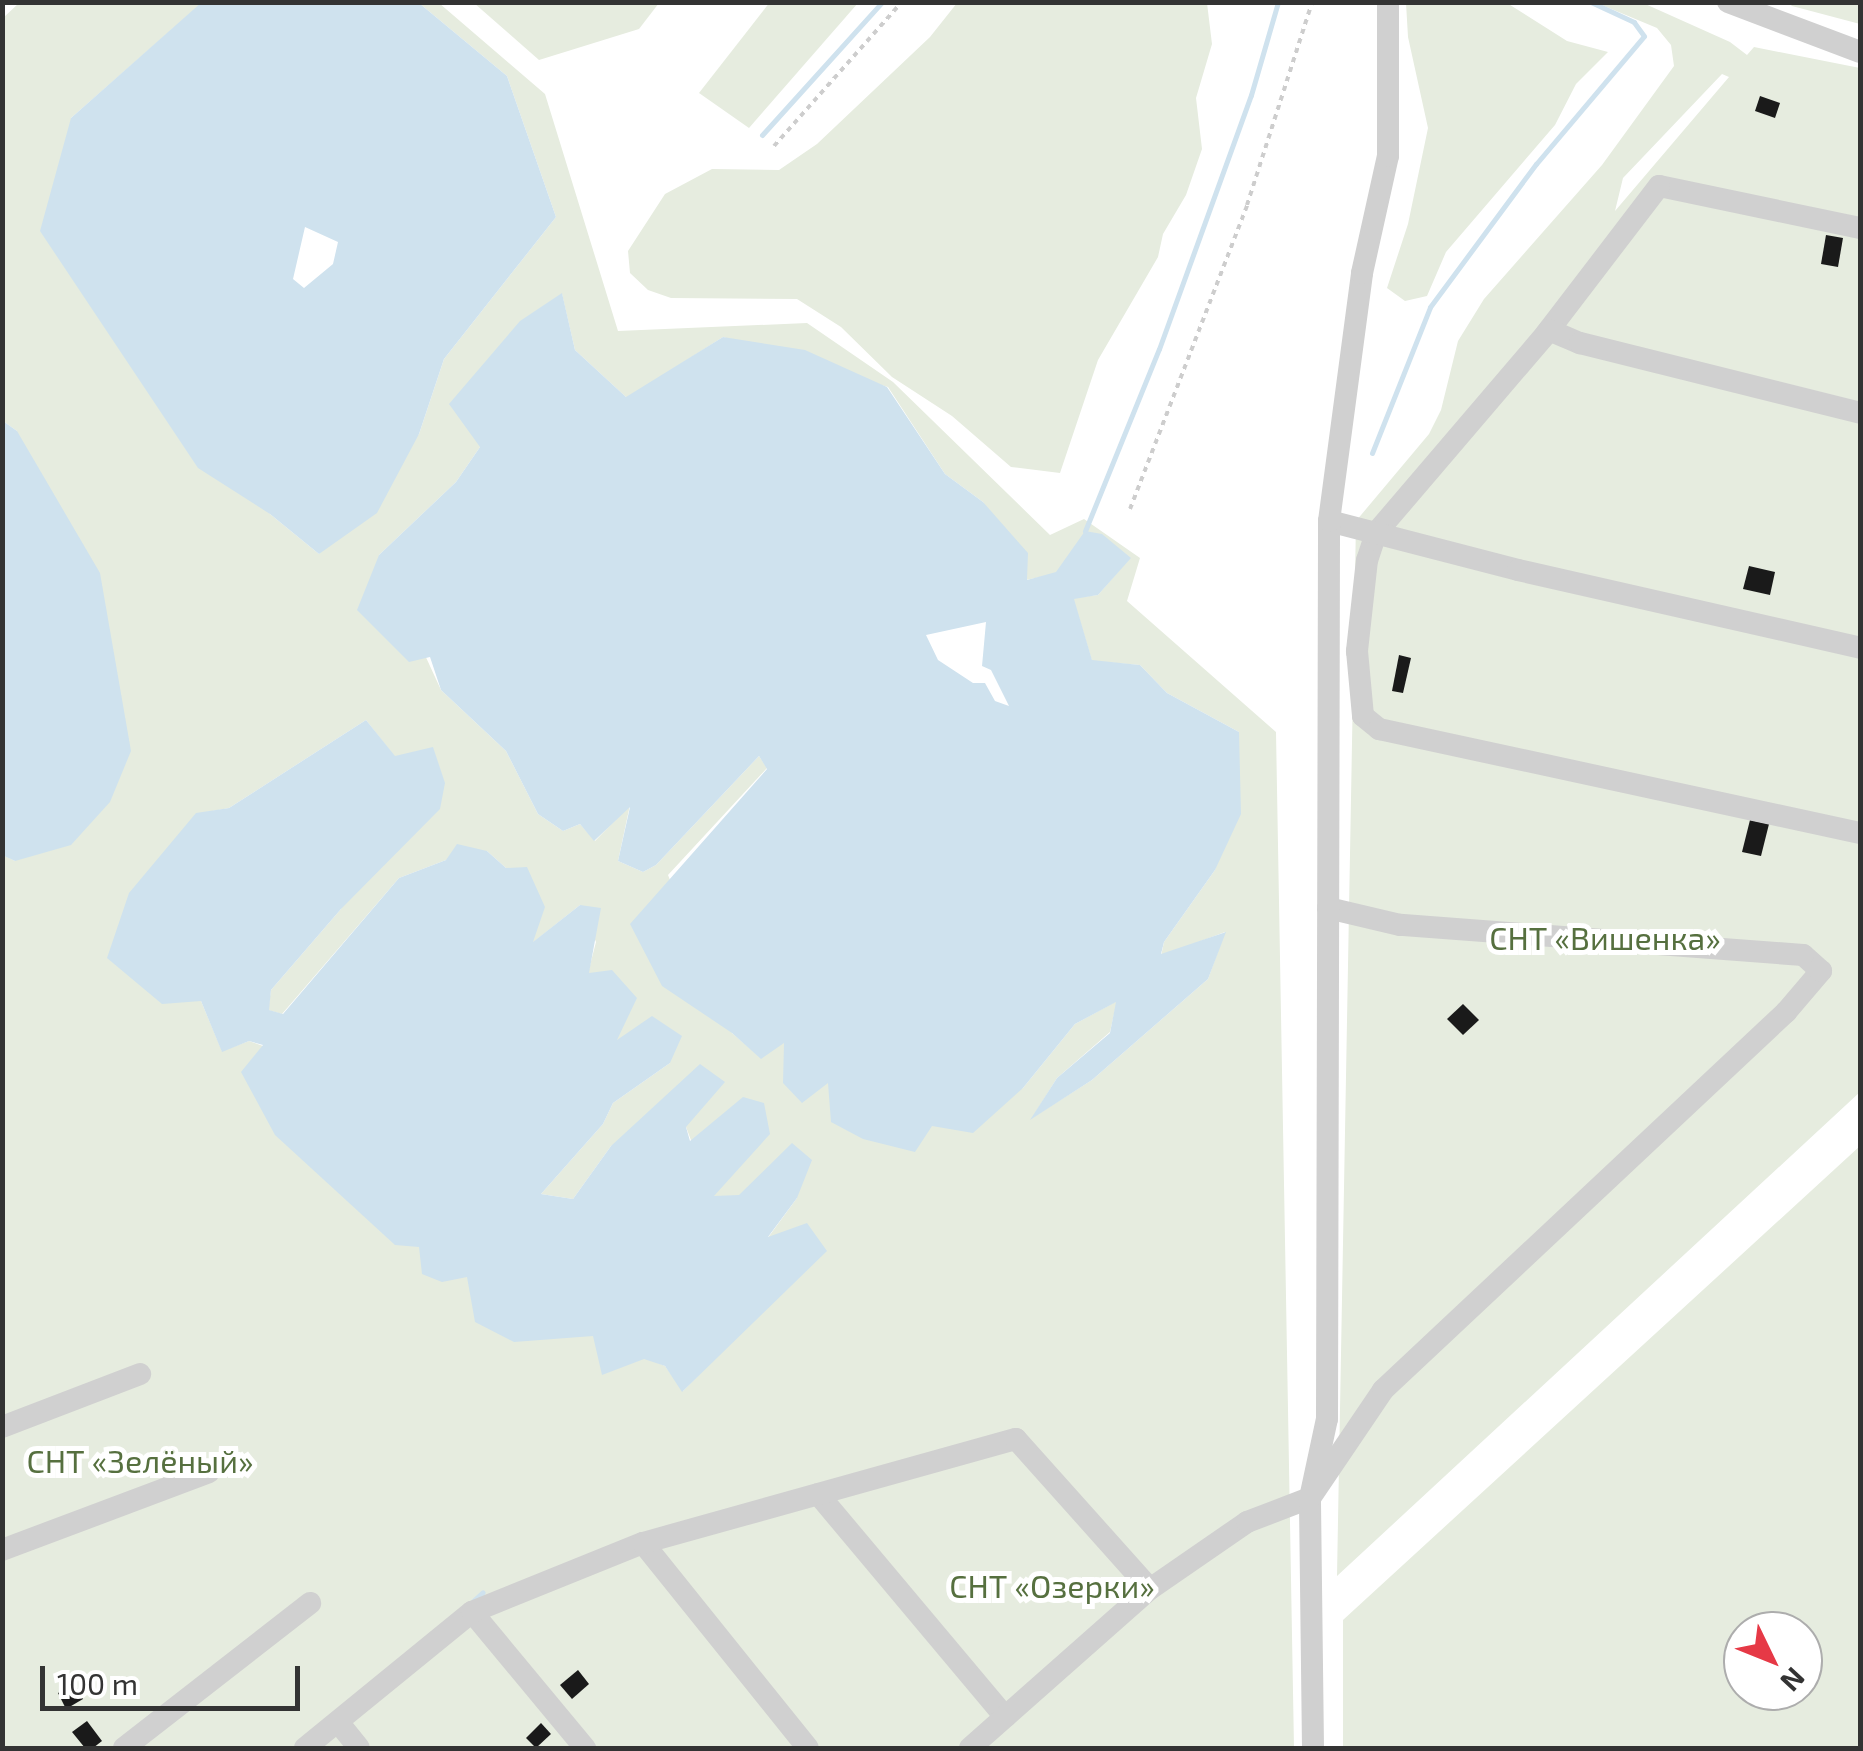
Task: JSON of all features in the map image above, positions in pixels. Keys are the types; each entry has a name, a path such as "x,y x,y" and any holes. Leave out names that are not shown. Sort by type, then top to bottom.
{"street":[{"path":"1312,1748 1310,1498 1327,1419 1329,521 1362,274 1388,156 1388,2"},
{"path":"1728,2 1860,52"},
{"path":"1860,228 1659,186 1549,330 1376,533 1366,560 1357,651 1363,716 1379,730 1860,833"},
{"path":"1549,330 1580,344 1860,413"},
{"path":"1329,521 1860,648"},
{"path":"970,1748 1150,1589 1247,1522 1310,1498 1383,1390 1786,1012 1821,971 1802,955 1400,925 1328,908"},
{"path":"2,1428 140,1374"},
{"path":"305,1748 472,1612 643,1543 1016,1438 1150,1589"},
{"path":"2,1550 209,1472"},
{"path":"818,1494 1005,1717"},
{"path":"643,1543 808,1748"},
{"path":"124,1748 310,1603"},
{"path":"472,1612 585,1748"},
{"path":"338,1722 360,1748"}],"path":[{"path":"774,146 902,2"},
{"path":"1130,508 1247,205 1312,2"}],"green space":[{"path":"770,2 858,3 749,128 699,93"},
{"path":"19,3 202,3 71,118 270,514 319,554 419,434 444,359 556,217 507,76 419,3 439,3 545,94 618,331 807,323 893,382 1050,535 1084,519 1140,558 1127,601 1276,732 1294,1748 3,1748 3,855 15,861 17,431 3,421 3,18","holes":["562,294 575,350 627,398 723,337 888,387 945,474 983,502 1026,580 1130,558 1098,595 1073,598 1092,661 1140,665 1167,693 1239,732 1215,870 1164,942 1161,956 1225,932 1208,979 1092,1080 1032,1118 1057,1078 1110,1032 1117,1001 1075,1024 1023,1088 932,1126 829,1082 784,1042 761,1058 732,1033 668,875 767,768 759,756 656,865 643,872 618,861 630,805 595,841 580,824 563,831 538,814 506,751 441,690 379,555 456,482 480,447","366,720 395,757 341,909 271,990 268,1010 282,1014 399,878 446,860 487,851 506,868 527,868 531,944 580,905 596,942 588,973 615,1041 670,1063 613,1103 603,1124 541,1194 573,1199 611,1146 686,1127 712,1196 797,1198 767,1239 715,1358 683,1391 665,1366 594,1336 574,1336 419,1247 263,1046 249,1041 222,1051 201,1001 196,814 229,808"]},
{"path":"474,3 659,3 639,29 539,60"},
{"path":"957,3 1207,3 1212,44 1196,98 1202,149 1186,195 1163,234 1158,257 1098,360 1060,473 1011,467 952,416 892,377 841,327 797,299 671,298 648,290 630,273 628,251 665,194 712,169 779,170 817,144 930,37"},
{"path":"1406,3 1507,3 1567,41 1608,52 1576,84 1555,125 1446,252 1427,296 1405,301 1387,288 1408,224 1428,128 1408,37"},
{"name":"СНТ «Вишенка»","path":"1597,3 1643,3 1730,42 1747,55 1754,47 1860,68 1860,1092 1337,1576 1356,521 1429,434 1441,410 1458,341 1484,299 1602,165 1674,66 1671,45 1657,28","holes":["1722,74 1729,77 1615,211 1623,178"]},
{"path":"1789,3 1860,3 1860,24 1792,6"},
{"path":"1860,1146 1860,1748 1343,1748 1343,1620"}],"water":[{"path":"202,2 419,3 507,76 556,217 444,359 419,434 377,513 319,554 270,514 198,468 40,231 71,118","holes":["305,227 338,242 333,264 304,288 293,279"]},
{"path":"562,293 575,350 626,397 723,337 805,350 887,387 945,474 983,502 1028,553 1027,580 1056,572 1085,531 1102,534 1131,558 1098,595 1074,599 1092,660 1140,665 1167,693 1239,732 1241,814 1215,870 1164,942 1161,954 1226,932 1208,979 1092,1080 1030,1120 1057,1078 1110,1033 1116,1002 1075,1024 1023,1088 973,1133 932,1126 915,1152 863,1139 831,1122 828,1083 802,1103 783,1083 784,1043 761,1059 732,1033 662,986 630,924 767,769 759,756 656,865 643,872 618,861 630,807 594,841 580,824 563,831 538,814 506,751 441,690 430,657 409,662 357,610 379,555 456,482 480,447 449,404 520,321","holes":["986,622 982,666 991,670 1009,706 995,701 985,683 973,683 938,660 926,635"]},
{"path":"3,421 17,431 100,573 131,751 110,802 71,845 15,861 2,855"},
{"path":"366,720 395,756 433,747 445,783 440,809 341,909 271,990 269,1010 283,1014 399,878 446,860 457,844 487,851 506,868 527,867 545,907 533,942 580,905 601,908 589,973 612,970 637,998 617,1040 652,1016 682,1036 670,1063 613,1103 603,1124 541,1194 573,1199 611,1146 700,1064 725,1082 686,1127 690,1141 743,1097 764,1103 770,1134 714,1196 739,1195 792,1143 812,1160 797,1198 768,1237 807,1223 827,1251 682,1392 665,1366 644,1359 602,1375 593,1336 514,1342 475,1322 467,1277 442,1282 422,1274 419,1247 395,1245 275,1135 241,1072 263,1045 249,1041 222,1052 201,1001 162,1004 107,958 129,893 196,813 229,808"}],"building":[{"path":"1760,96 1780,103 1775,118 1755,111"},
{"path":"1826,235 1843,238 1838,267 1821,264"},
{"path":"1749,566 1775,572 1770,595 1743,589"},
{"path":"1399,655 1411,658 1403,693 1392,691"},
{"path":"1750,820 1769,824 1761,856 1742,852"},
{"path":"1463,1004 1479,1020 1463,1035 1447,1019"},
{"path":"578,1670 589,1684 572,1699 560,1685"},
{"path":"75,1684 83,1699 66,1709 58,1693"},
{"path":"87,1721 102,1741 93,1748 85,1748 72,1732"},
{"path":"541,1723 551,1734 536,1748 526,1738"}],"waterway":[{"path":"762,135 882,2"},
{"path":"1085,531 1159,349 1251,95 1278,2"},
{"path":"1372,453 1430,307 1536,164 1644,36 1634,22 1591,2"},
{"path":"473,1601 483,1592"}],"park label":[{"name":"СНТ «Зелёный»","path":"140,1460"},
{"name":"СНТ «Озерки»","path":"1052,1585"}]}
